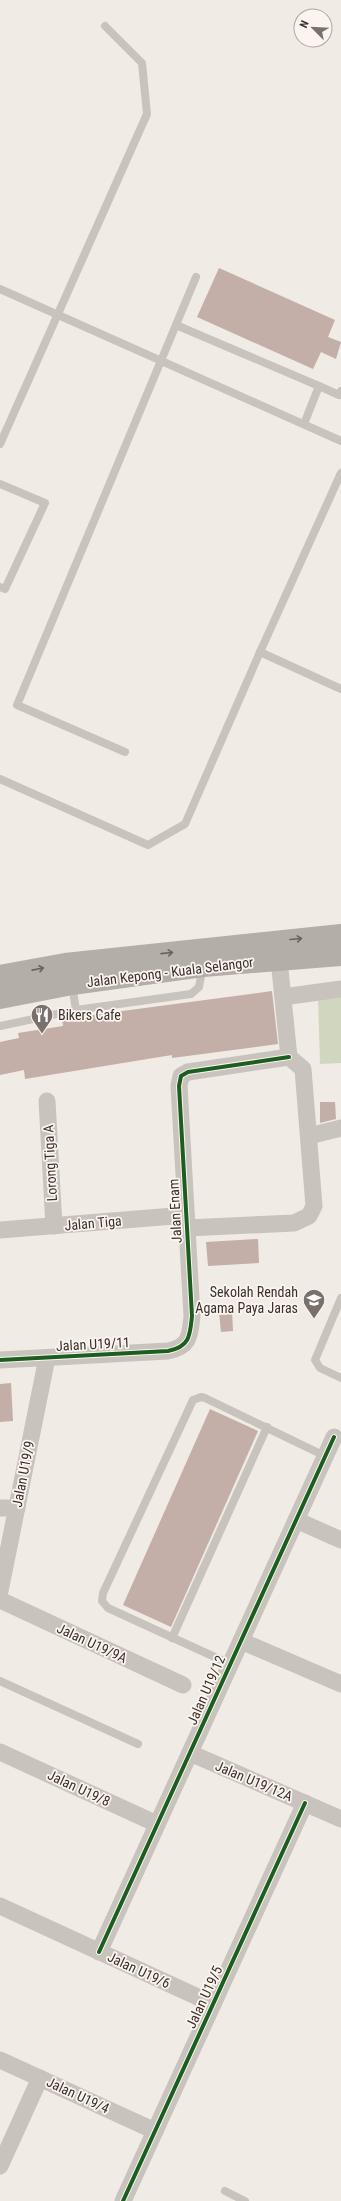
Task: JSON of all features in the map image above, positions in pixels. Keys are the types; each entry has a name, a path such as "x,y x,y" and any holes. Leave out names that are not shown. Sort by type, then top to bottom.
{"highway":[{"name":"Jalan Kepong - Kuala Selangor","path":"0,976 64,964 341,935"},
{"name":"Jalan Kepong - Kuala Selangor","path":"0,998 72,984 203,966 341,955"}],"street":[{"path":"279,960 289,1057"},
{"path":"283,997 341,989"},
{"name":"Jalan Enam","path":"186,1343 191,1331 192,1316 179,1086 181,1076 188,1072 289,1057"},
{"name":"Jalan Tiga","path":"0,1230 54,1226 186,1222 294,1223 309,1216 314,1206 315,1195 303,1069 289,1057"},
{"name":"Lorong Tiga A","path":"47,1101 54,1226"},
{"path":"310,1136 341,1128"},
{"name":"Jalan U19/11","path":"0,1360 168,1350 178,1349 186,1343"},
{"name":"Jalan U19/9","path":"0,1591 8,1508 47,1358"},
{"name":"Jalan U19/12","path":"99,1952 334,1437"},
{"path":"296,1520 341,1540"},
{"name":"Jalan U19/9A","path":"0,1600 183,1685"},
{"path":"241,1641 341,1684"},
{"name":"Jalan U19/8","path":"0,1752 157,1824"},
{"name":"Jalan U19/12A","path":"190,1753 341,1819"},
{"name":"Jalan U19/5","path":"123,2201 305,1803"},
{"name":"Jalan U19/6","path":"0,1906 213,2004"},
{"name":"Jalan U19/4","path":"0,2060 155,2131"},
{"path":"0,2166 40,2078"}],"lane":[{"path":"0,444 147,114 142,63 105,26"},
{"path":"125,752 17,705 196,277"},
{"path":"0,289 341,441"},
{"path":"176,326 339,395 341,391"},
{"path":"304,424 319,386"},
{"path":"0,779 148,844 185,824 260,652 341,473"},
{"path":"0,484 45,503 6,589 0,587"},
{"path":"260,652 341,689"},
{"path":"0,1026 76,1010 192,994 199,987 203,966"},
{"path":"72,984 76,1010"},
{"path":"341,1298 315,1360 320,1368 341,1378"},
{"path":"230,1664 108,1608 102,1601 102,1593 193,1400 201,1397 206,1398 325,1456"},
{"path":"172,1638 267,1428"},
{"path":"0,1681 138,1744"},
{"path":"224,2191 246,2201"}],"green space":[{"path":"341,994 341,1063 320,1064 318,997"}],"building":[{"path":"219,268 335,320 328,337 341,342 336,359 321,352 313,369 197,317"},
{"path":"272,991 278,1044 172,1058 172,1055 25,1079 24,1070 0,1075 0,1042 19,1038 18,1033 63,1026 62,1019"},
{"path":"320,1102 335,1102 336,1119 320,1123"},
{"path":"258,1239 259,1263 208,1266 206,1242"},
{"path":"232,1311 233,1331 221,1332 219,1312"},
{"path":"11,1383 13,1421 0,1422 0,1384"},
{"path":"210,1409 258,1431 171,1627 123,1605"}],"cycle path":[{"path":"0,1360 168,1351 181,1347 185,1343 188,1339 192,1316 179,1086 181,1076 188,1072 289,1057"},
{"path":"99,1952 334,1437"},
{"path":"123,2201 305,1803"}],"place":[{"name":"Bikers Cafe","path":"42,1034"},
{"name":"Sekolah Rendah Agama Paya Jaras","path":"314,1320"}]}
